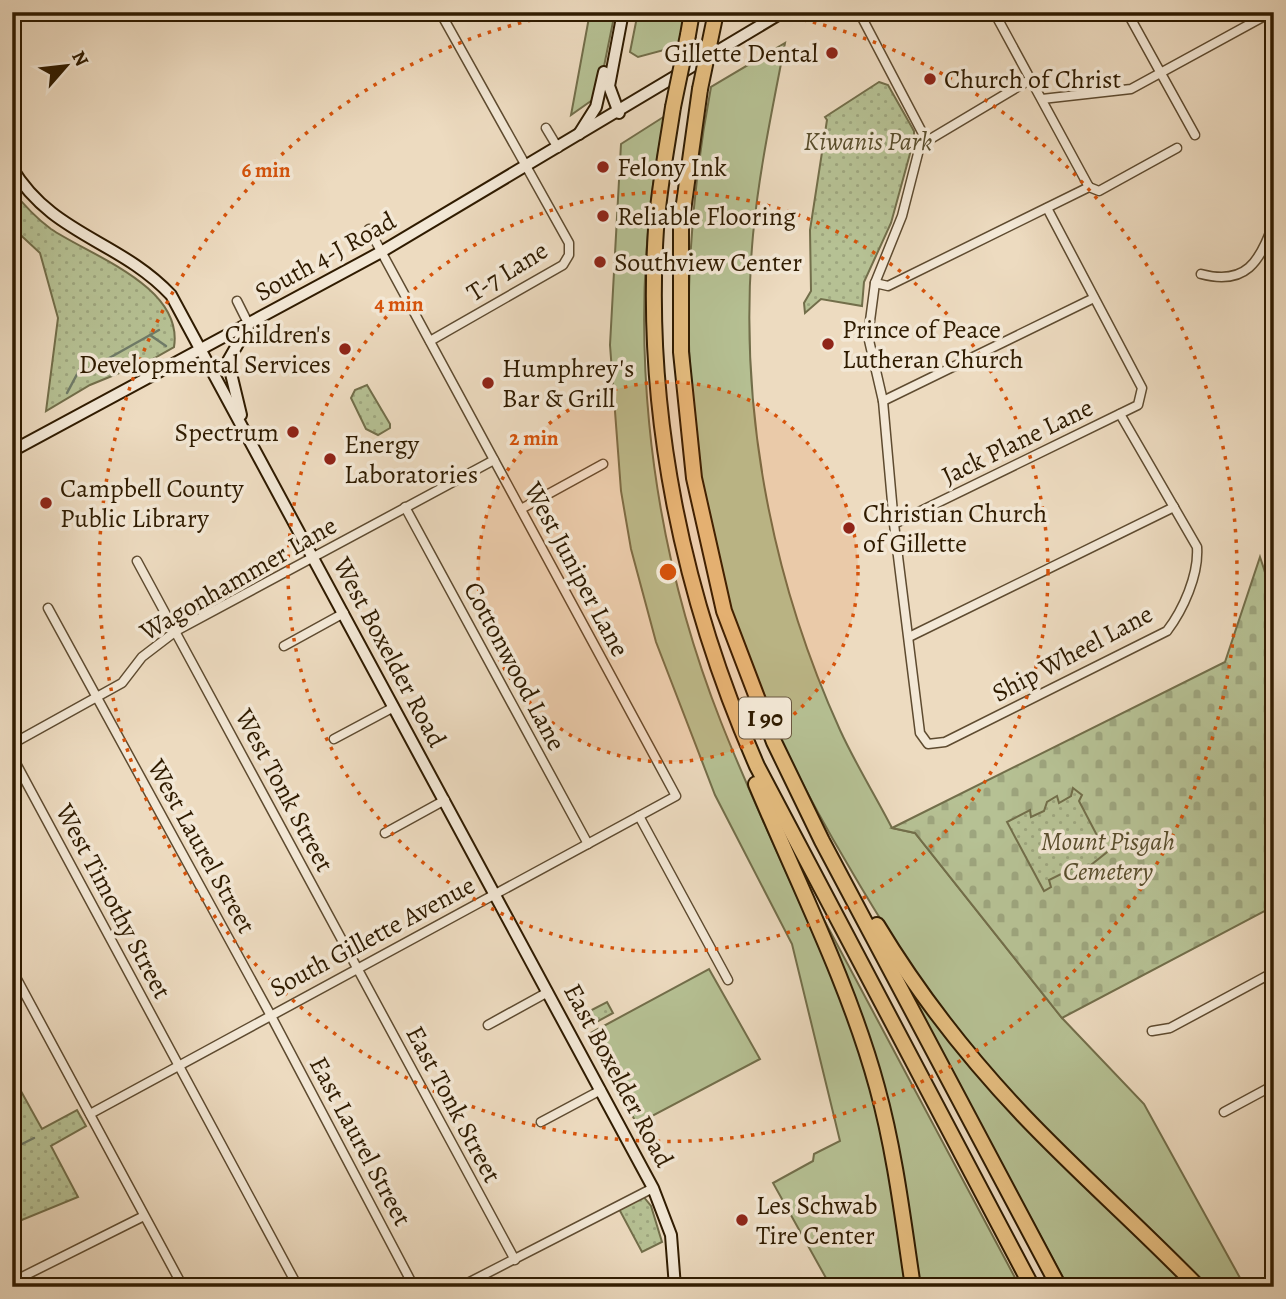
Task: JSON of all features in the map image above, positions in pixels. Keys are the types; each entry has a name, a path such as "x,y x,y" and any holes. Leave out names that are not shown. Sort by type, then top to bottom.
{"highway":[{"name":"I 90","path":"692,12 673,107 656,228 655,308 666,458 707,657 852,1013 877,1087 894,1167 913,1287"},
{"name":"I 90","path":"716,15 700,89 681,225 679,301 685,410 709,556 724,611 760,706 822,841 1059,1287"},
{"name":"I 90","path":"683,549 713,654 757,766 1032,1287"},
{"name":"I 90","path":"760,706 856,891 890,946 936,1011 1023,1115 1198,1287"}],"main road":[{"path":"618,113 609,86 623,12"},
{"name":"South 4-J Road","path":"12,451 381,252 618,113 783,12"},
{"path":"579,135 596,107 604,72 611,65"},
{"path":"12,168 37,203 54,217 134,261 171,295 245,431"},
{"path":"245,431 228,363 230,355 249,325"},
{"name":"West Boxelder Road","path":"245,431 496,894"},
{"name":"East Boxelder Road","path":"496,894 653,1188 671,1235 675,1287"}],"street":[{"path":"440,12 527,167"},
{"path":"859,12 920,126 922,144 902,216 875,284 868,336 883,401 894,524 909,638 1174,507 1120,414 1138,405 1142,388 1046,208"},
{"path":"994,12 1089,187 1099,191 1177,148"},
{"path":"1127,12 1195,135"},
{"path":"1042,99 1131,89 1272,12"},
{"path":"922,144 1031,79"},
{"path":"546,128 558,148"},
{"name":"T-7 Lane","path":"430,341 563,265 569,256 569,243 527,167"},
{"path":"875,284 888,286 1089,187"},
{"path":"1201,274 1222,280 1250,267 1262,253 1274,222"},
{"name":"West Juniper Lane","path":"369,229 676,796"},
{"path":"883,401 1094,298"},
{"path":"237,302 249,325"},
{"name":"Jack Plane Lane","path":"894,524 1120,414"},
{"name":"Wagonhammer Lane","path":"12,744 122,683 142,657 176,631 494,460"},
{"path":"521,509 603,464"},
{"name":"Cottonwood Lane","path":"405,507 588,844"},
{"name":"Ship Wheel Lane","path":"909,638 920,733 928,744 945,742 1167,631 1178,617 1198,560 1197,547 1174,507"},
{"name":"West Tonk Street","path":"137,561 357,969"},
{"name":"West Laurel Street","path":"48,608 270,1014"},
{"path":"284,646 344,613"},
{"path":"334,739 394,707"},
{"name":"West Timothy Street","path":"12,756 298,1287"},
{"name":"South Gillette Avenue","path":"90,1114 676,796"},
{"path":"385,833 445,800"},
{"path":"639,816 728,980"},
{"name":"East Tonk Street","path":"357,969 515,1260"},
{"path":"12,970 183,1287"},
{"path":"1152,1031 1170,1028 1274,972"},
{"path":"488,1025 548,992"},
{"name":"East Laurel Street","path":"270,1014 414,1287"},
{"path":"1224,1112 1274,1085"},
{"path":"541,1122 601,1090"},
{"path":"460,1287 653,1188"},
{"path":"12,1282 144,1216"}],"green space":[{"path":"590,12 615,12 598,96 571,115"},
{"path":"638,12 685,12 679,46 638,57 630,52"},
{"path":"785,43 753,235 750,362 755,425 778,550 816,671 840,730 892,828 915,833 1062,1018 1144,1104 1245,1287 1207,1287 1027,1110 971,1047 891,936 818,813 777,733 743,649 722,581 706,511 696,441 690,370 692,228 711,87"},
{"name":"Kiwanis Park","path":"879,82 888,85 914,131 891,223 864,282 862,306 821,299 805,313 804,303 811,291 810,230 827,120 825,117"},
{"path":"665,116 652,192 645,268 644,346 649,423 659,499 695,650 721,722 821,952 863,1061 887,1157 906,1287 831,1287 773,1183 813,1161 814,1154 840,1141 792,944 715,795 656,642 631,549 621,491 610,345 621,144"},
{"path":"12,190 30,211 51,229 130,275 149,290 164,306 173,325 174,347 151,360 90,385 46,411 58,318 40,253 12,227"},
{"path":"367,385 390,424 390,428 378,435 366,429 351,398 355,390"},
{"name":"Mount Pisgah Cemetery","path":"1260,557 1270,587 1274,582 1274,906 1062,1018 915,833 892,828 1225,662"},
{"path":"1073,788 1082,795 1079,801 1102,845 1111,849 1087,868 1079,865 1049,880 1051,887 1044,891 1007,822 1030,810 1031,817 1044,811 1047,802 1057,796 1059,803 1071,796"},
{"path":"813,906 822,916 1020,1287 919,1287 900,1166"},
{"path":"709,969 760,1059 637,1124 587,1035"},
{"path":"914,1001 922,1001 1191,1287 1068,1287"},
{"path":"607,1002 613,1013 591,1025 584,1014"},
{"path":"12,1075 42,1129 77,1110 86,1126 51,1146 78,1197 12,1224"},
{"path":"643,1196 651,1206 662,1242 642,1252 619,1209"}],"waterway":[{"path":"79,375 159,330"},
{"path":"150,335 166,346"},
{"path":"67,393 83,363"},
{"path":"12,1149 34,1138"}],"place":[{"name":"Gillette Dental","path":"832,53"},
{"name":"Church of Christ","path":"930,79"},
{"name":"Felony Ink","path":"603,167"},
{"name":"Reliable Flooring","path":"603,216"},
{"name":"Southview Center","path":"600,262"},
{"name":"Prince of Peace Lutheran Church","path":"828,344"},
{"name":"Children's Developmental Services","path":"345,349"},
{"name":"Humphrey's Bar & Grill","path":"488,383"},
{"name":"Spectrum","path":"293,432"},
{"name":"Energy Laboratories","path":"330,459"},
{"name":"Campbell County Public Library","path":"46,503"},
{"name":"Christian Church of Gillette","path":"849,528"},
{"name":"Les Schwab Tire Center","path":"742,1220"}]}
